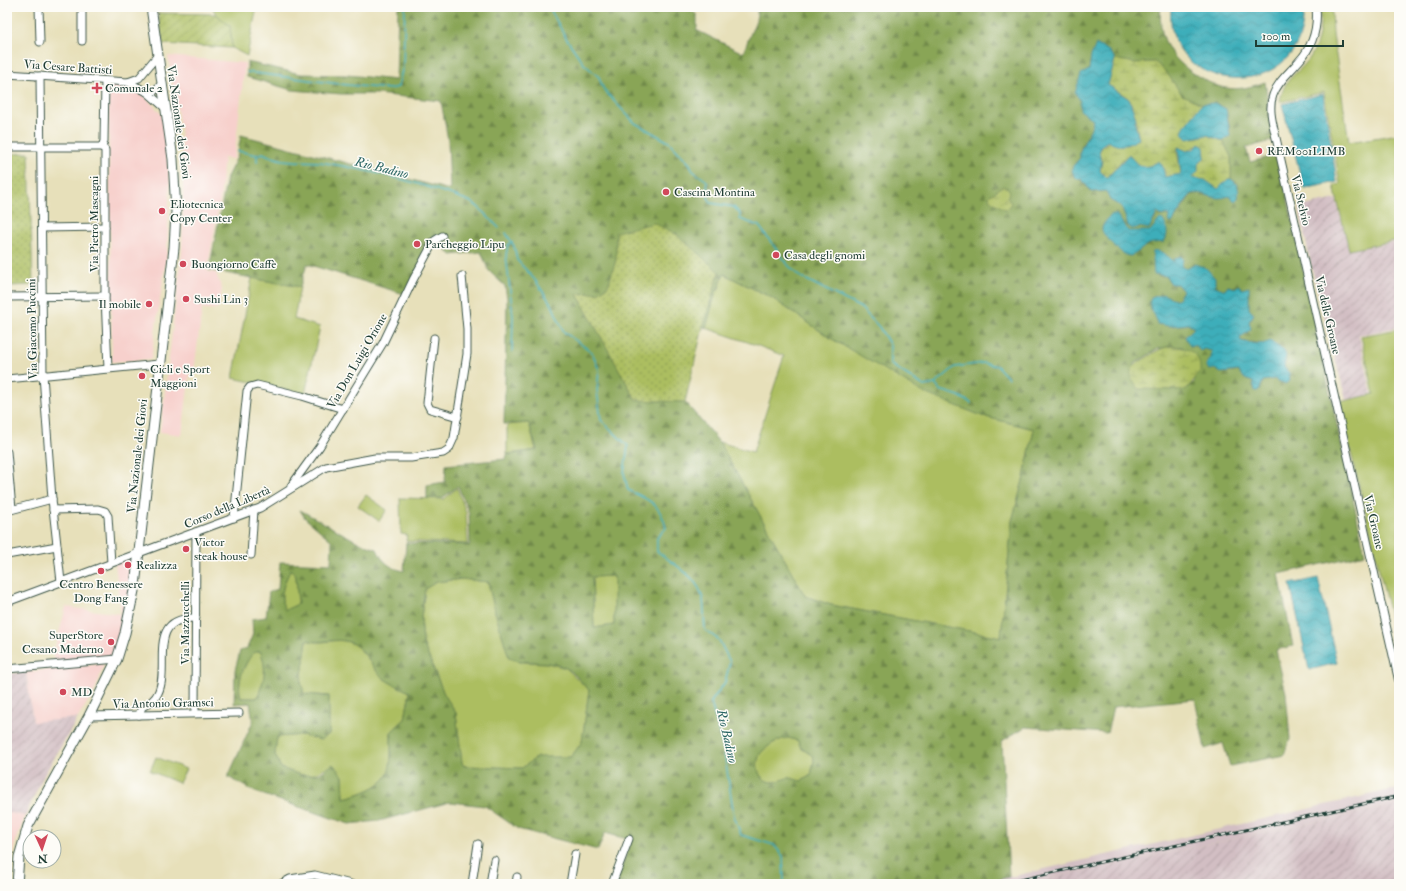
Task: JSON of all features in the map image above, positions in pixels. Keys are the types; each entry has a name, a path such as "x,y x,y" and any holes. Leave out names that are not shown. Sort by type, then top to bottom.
{"main road":[{"name":"Via Nazionale dei Giovi","path":"17,884 20,852 31,818 89,716 117,659 130,615 139,553 159,364 174,248 176,212 173,159 161,85 151,7"}],"street":[{"path":"39,7 40,42"},
{"path":"82,7 82,41"},
{"name":"Via Stelvio","path":"1306,269 1278,147 1271,106 1273,96 1279,82 1301,60 1311,45 1316,30 1316,7"},
{"name":"Via Cesare Battisti","path":"7,74 128,82 139,78 158,56"},
{"path":"146,71 153,70 160,74"},
{"name":"Via Giacomo Puccini","path":"40,76 43,375 52,499 61,582"},
{"name":"Via Pietro Mascagni","path":"105,81 104,141 102,147 105,150 105,296 108,369"},
{"name":"Via Cesare Battisti","path":"128,82 147,92 165,108"},
{"path":"147,92 154,91 161,85"},
{"path":"7,147 102,147"},
{"path":"42,228 105,227"},
{"name":"Via Don Luigi Orione","path":"284,494 306,466 383,344 413,280 434,241 442,236"},
{"name":"Via delle Groane","path":"1306,269 1328,366"},
{"name":"Corso della Libertà","path":"7,602 254,510 284,494 326,467 375,458 411,458 443,453 449,449 454,438 458,417 467,354 466,314 462,276"},
{"path":"7,297 105,296"},
{"path":"434,338 427,403 430,409 458,417"},
{"path":"7,379 159,364"},
{"name":"Via Groane","path":"1328,366 1399,682"},
{"path":"234,518 246,391 250,387 257,385 302,396 343,409"},
{"path":"7,452 9,510 52,499"},
{"path":"53,510 98,509 105,511 108,516 111,563"},
{"path":"251,554 254,510"},
{"name":"Via Mazzucchelli","path":"195,714 196,532"},
{"path":"7,555 57,546"},
{"path":"139,715 142,706 153,700 159,692 163,642 168,628 182,618 196,618"},
{"path":"7,669 117,659"},
{"name":"Via Antonio Gramsci","path":"89,716 239,713"},
{"path":"612,884 629,839"},
{"path":"472,884 478,844"},
{"path":"570,884 575,854"},
{"path":"490,884 494,860"},
{"path":"281,884 288,879 316,876 325,876 351,884"}],"shaded area":[{"path":"168,56 245,63 234,159 224,158 220,200 207,271 216,273 222,289 218,309 202,309 194,372 190,372 182,435 160,432 182,251 183,217 183,165 180,127"},
{"path":"108,86 128,86 144,95 162,115 170,180 167,254 151,359 112,362"},
{"path":"1336,199 1349,250 1399,241 1399,327 1359,335 1372,394 1346,400 1311,266 1299,207"},
{"path":"139,553 117,659 54,664 53,655 66,607 121,614 115,562"},
{"path":"104,664 95,690 78,718 33,723 26,672"},
{"path":"26,672 33,722 78,718 43,777 25,816 7,812 7,674"},
{"path":"1399,788 1399,804 1022,884 979,884"},
{"path":"1399,804 1399,884 1022,884"},
{"path":"7,812 25,816 14,847 9,881 7,881"}],"green space":[{"path":"212,7 257,7 247,56 232,48 230,26 216,14"},
{"path":"398,7 657,7 666,12 669,7 687,7 697,15 696,30 743,53 756,20 758,7 1070,7 1074,10 1077,7 1161,7 1160,19 1165,41 1176,58 1193,73 1211,83 1226,88 1246,88 1265,82 1274,138 1271,141 1246,148 1250,162 1278,155 1365,554 1279,574 1293,646 1276,650 1286,693 1290,739 1284,755 1230,766 1223,743 1205,749 1195,699 1113,707 1107,733 1025,727 1002,741 1009,877 979,884 616,884 631,840 605,833 598,850 518,829 485,806 450,802 379,821 349,824 255,792 228,777 253,721 250,703 234,704 235,670 240,651 247,648 253,634 252,619 266,617 269,592 278,589 280,562 331,564 332,541 305,518 300,510 360,543 377,549 381,558 387,564 404,571 406,543 470,545 469,513 458,486 442,498 427,498 427,485 445,482 446,465 505,459 507,455 537,450 529,423 504,424 507,299 505,286 489,271 481,252 451,255 436,239 404,294 307,264 300,287 209,270 227,177 237,157 241,135 450,190 448,140 441,101 377,94 341,94 292,90 247,77 247,62 301,74 348,75 396,80","holes":["1109,51 1115,59 1135,63 1155,62 1167,73 1182,95 1202,104 1215,103 1226,109 1230,129 1223,141 1231,157 1231,179 1236,182 1203,193 1191,195 1172,223 1168,216 1156,213 1155,220 1146,227 1140,227 1126,219 1122,207 1110,200 1107,191 1096,192 1089,190 1085,182 1079,179 1073,166 1080,158 1080,151 1092,126 1093,118 1087,114 1080,105 1091,56","616,232 719,272 703,326 706,328 716,291 724,274 772,298 832,339 924,393 982,416 1034,429 1024,477 1012,521 1001,637 831,605 805,596 719,442 685,402 636,400 577,294 598,293 608,286 616,260","1169,258 1218,288 1225,290 1228,286 1242,289 1249,287 1249,309 1254,314 1240,338 1241,341 1266,344 1286,358 1284,367 1289,373 1282,383 1274,379 1263,381 1259,391 1253,387 1253,382 1245,379 1238,371 1229,373 1218,370 1208,362 1211,359 1212,351 1197,345 1194,328 1188,324 1172,324 1158,317 1150,309 1177,300 1183,291 1177,284 1171,284 1166,276 1153,266 1155,262","1172,346 1183,347 1195,381 1186,390 1138,389 1134,364 1157,349","291,569 296,576 298,604 285,610 282,600 286,579","614,576 614,625 594,628 592,577","462,579 488,582 495,612 509,658 559,665 572,672 589,690 582,742 571,757 537,757 522,768 464,766 462,763 456,713 444,694 423,643 421,617 425,589 436,582","307,640 318,642 338,640 354,644 362,651 381,676 393,684 410,692 405,719 391,732 391,761 387,776 383,781 371,789 357,795 344,798 343,776 333,764 319,774 301,775 281,768 275,755 277,737 303,735 321,740 329,734 329,696 304,694 301,682","260,651 264,663 262,686 257,698 241,698 240,680 244,668 253,653","785,738 798,741 801,748 813,756 814,761 811,775 802,781 785,778 777,782 769,782 761,777 758,768 758,759 760,754 769,745"]},
{"path":"1320,7 1332,7 1333,35 1349,142 1399,134 1399,240 1349,250 1334,186 1340,184 1324,92 1280,102 1282,93 1288,81 1307,62 1314,50 1319,32"},
{"path":"158,13 216,14 230,26 232,48 163,44"},
{"path":"1115,59 1135,63 1155,62 1167,73 1182,95 1202,104 1184,127 1188,139 1207,135 1223,141 1231,157 1231,179 1228,179 1218,189 1205,180 1191,178 1196,146 1187,151 1178,147 1177,151 1181,174 1165,177 1162,165 1154,164 1146,167 1133,161 1123,159 1107,178 1100,171 1102,161 1099,152 1106,143 1121,139 1139,139 1129,99 1108,85"},
{"path":"29,153 33,285 7,286 7,154"},
{"path":"1003,186 1008,188 1010,192 1007,197 1011,203 1009,208 1004,209 990,200 989,196"},
{"path":"654,223 676,234 719,272 703,327 685,402 636,400 577,294 598,293 608,286 616,260 616,232"},
{"path":"724,274 772,298 832,339 982,416 1034,429 1024,477 1012,521 1001,637 831,605 805,596 719,442 753,452 784,356 706,328 716,290 718,291"},
{"path":"252,278 300,287 294,319 320,327 305,394 233,378"},
{"path":"1399,329 1399,653 1339,402 1374,394 1361,336"},
{"path":"1172,346 1189,350 1196,356 1200,366 1200,372 1186,390 1138,389 1131,376 1134,366 1157,351"},
{"path":"529,423 536,450 507,454 507,425"},
{"path":"457,488 466,512 468,544 406,541 407,535 401,534 400,498 444,499"},
{"path":"366,495 387,510 379,521 358,506"},
{"path":"291,569 296,576 298,604 285,611 282,595 284,584"},
{"path":"615,576 614,625 594,628 592,577"},
{"path":"462,579 488,582 495,612 521,662 547,663 566,668 589,690 582,742 571,757 537,758 522,768 464,766 462,763 456,713 444,694 423,643 421,617 425,589 436,582"},
{"path":"307,640 318,642 338,640 354,644 362,651 381,676 393,684 410,692 405,719 391,732 391,765 387,776 383,781 371,789 357,795 344,798 343,776 324,768 314,774 298,774 281,768 275,755 277,737 303,735 321,740 329,734 329,696 304,694 301,682"},
{"path":"260,651 264,663 262,686 257,698 241,698 240,680 244,668 253,652"},
{"path":"789,738 798,741 801,748 813,756 814,761 811,775 802,781 793,778 774,782 765,780 761,777 758,768 758,759 760,754 773,743"},
{"path":"156,757 186,769 179,783 150,771"}],"water":[{"path":"1171,7 1303,7 1299,39 1284,61 1262,74 1236,78 1211,73 1189,60 1174,38"},
{"path":"1096,44 1109,51 1115,59 1108,85 1129,99 1136,118 1134,121 1139,139 1124,145 1116,145 1108,141 1103,144 1099,152 1102,161 1100,171 1107,178 1129,154 1132,159 1142,166 1150,166 1159,161 1162,165 1165,177 1181,174 1178,147 1187,151 1194,149 1199,144 1204,147 1205,157 1198,164 1198,171 1192,178 1205,180 1218,189 1228,179 1231,179 1236,183 1238,189 1238,198 1235,201 1229,196 1218,198 1200,193 1192,194 1187,199 1172,223 1168,222 1169,216 1167,214 1162,216 1157,213 1149,229 1140,227 1132,229 1128,226 1122,207 1110,200 1106,191 1091,192 1082,179 1075,178 1072,170 1073,166 1080,158 1080,151 1092,126 1093,119 1080,110 1080,100 1075,93 1081,74 1089,70 1091,56"},
{"path":"1323,94 1337,182 1304,189 1282,104"},
{"path":"1215,103 1226,109 1230,136 1223,141 1207,135 1187,139 1182,134 1184,127 1202,104"},
{"path":"1112,214 1117,215 1128,231 1150,231 1160,219 1163,220 1166,225 1167,237 1164,242 1149,244 1133,255 1127,255 1114,246 1103,232 1103,225"},
{"path":"1155,250 1164,253 1174,262 1175,258 1181,256 1183,260 1181,266 1187,269 1195,264 1206,268 1215,278 1215,286 1225,290 1228,286 1235,288 1239,285 1242,289 1249,287 1249,309 1254,314 1249,321 1251,329 1240,338 1241,341 1260,344 1270,341 1284,351 1286,355 1284,367 1289,373 1290,381 1286,384 1274,379 1263,381 1259,391 1255,391 1253,382 1245,379 1238,371 1221,373 1215,369 1209,370 1206,365 1211,358 1212,351 1204,349 1200,351 1196,345 1190,346 1185,337 1194,328 1188,324 1169,326 1157,324 1157,320 1150,305 1151,298 1163,294 1177,300 1183,291 1177,284 1171,284 1166,276 1154,274 1152,253"},
{"path":"1318,578 1337,663 1309,670 1290,584"}],"waterway":[{"path":"247,72 348,85 390,89 398,87 403,66 405,7"},
{"path":"549,7 566,38 584,64 599,77 603,88 612,99 635,123 669,142 690,164 693,171 707,181 708,197 711,203 734,207 740,214 740,219 759,226 788,265 799,276 861,308 879,327 890,345 890,364 924,386 935,384 955,367 983,363 997,366 1008,378"},
{"path":"238,151 257,155"},
{"name":"Rio Badino","path":"257,162 257,155 263,153 279,159 326,163 399,179 469,201 477,206 499,228"},
{"name":"Rio Badino","path":"506,233 514,246 517,260 535,280 552,305 564,332 592,352 599,370 597,391 601,420 628,446 624,473 628,490 653,503 661,513 666,528 657,538 657,551 684,571 696,584 700,591 703,599 705,630 719,640 730,662 725,682 711,702 724,751 734,816 741,835 774,845 783,856 784,884"},
{"path":"511,242 508,245 506,255 513,317 512,352"},
{"path":"935,384 940,390 959,396 971,403"}],"railway":[{"path":"1002,884 1399,796"}],"place":[{"name":"Comunale 2","path":"97,88"},
{"name":"REM001LIMB","path":"1259,151"},
{"name":"Cascina Montina","path":"666,192"},
{"name":"Eliotecnica Copy Center","path":"162,211"},
{"name":"Parcheggio Lipu","path":"417,244"},
{"name":"Casa degli gnomi","path":"776,255"},
{"name":"Buongiorno Caffè","path":"183,264"},
{"name":"Sushi Lin 3","path":"186,299"},
{"name":"Il mobile","path":"149,304"},
{"name":"Cicli e Sport Maggioni","path":"142,376"},
{"name":"Victor steak house","path":"186,549"},
{"name":"Realizza","path":"128,565"},
{"name":"Centro Benessere Dong Fang","path":"101,571"},
{"name":"SuperStore Cesano Maderno","path":"111,642"},
{"name":"MD","path":"63,692"}]}
